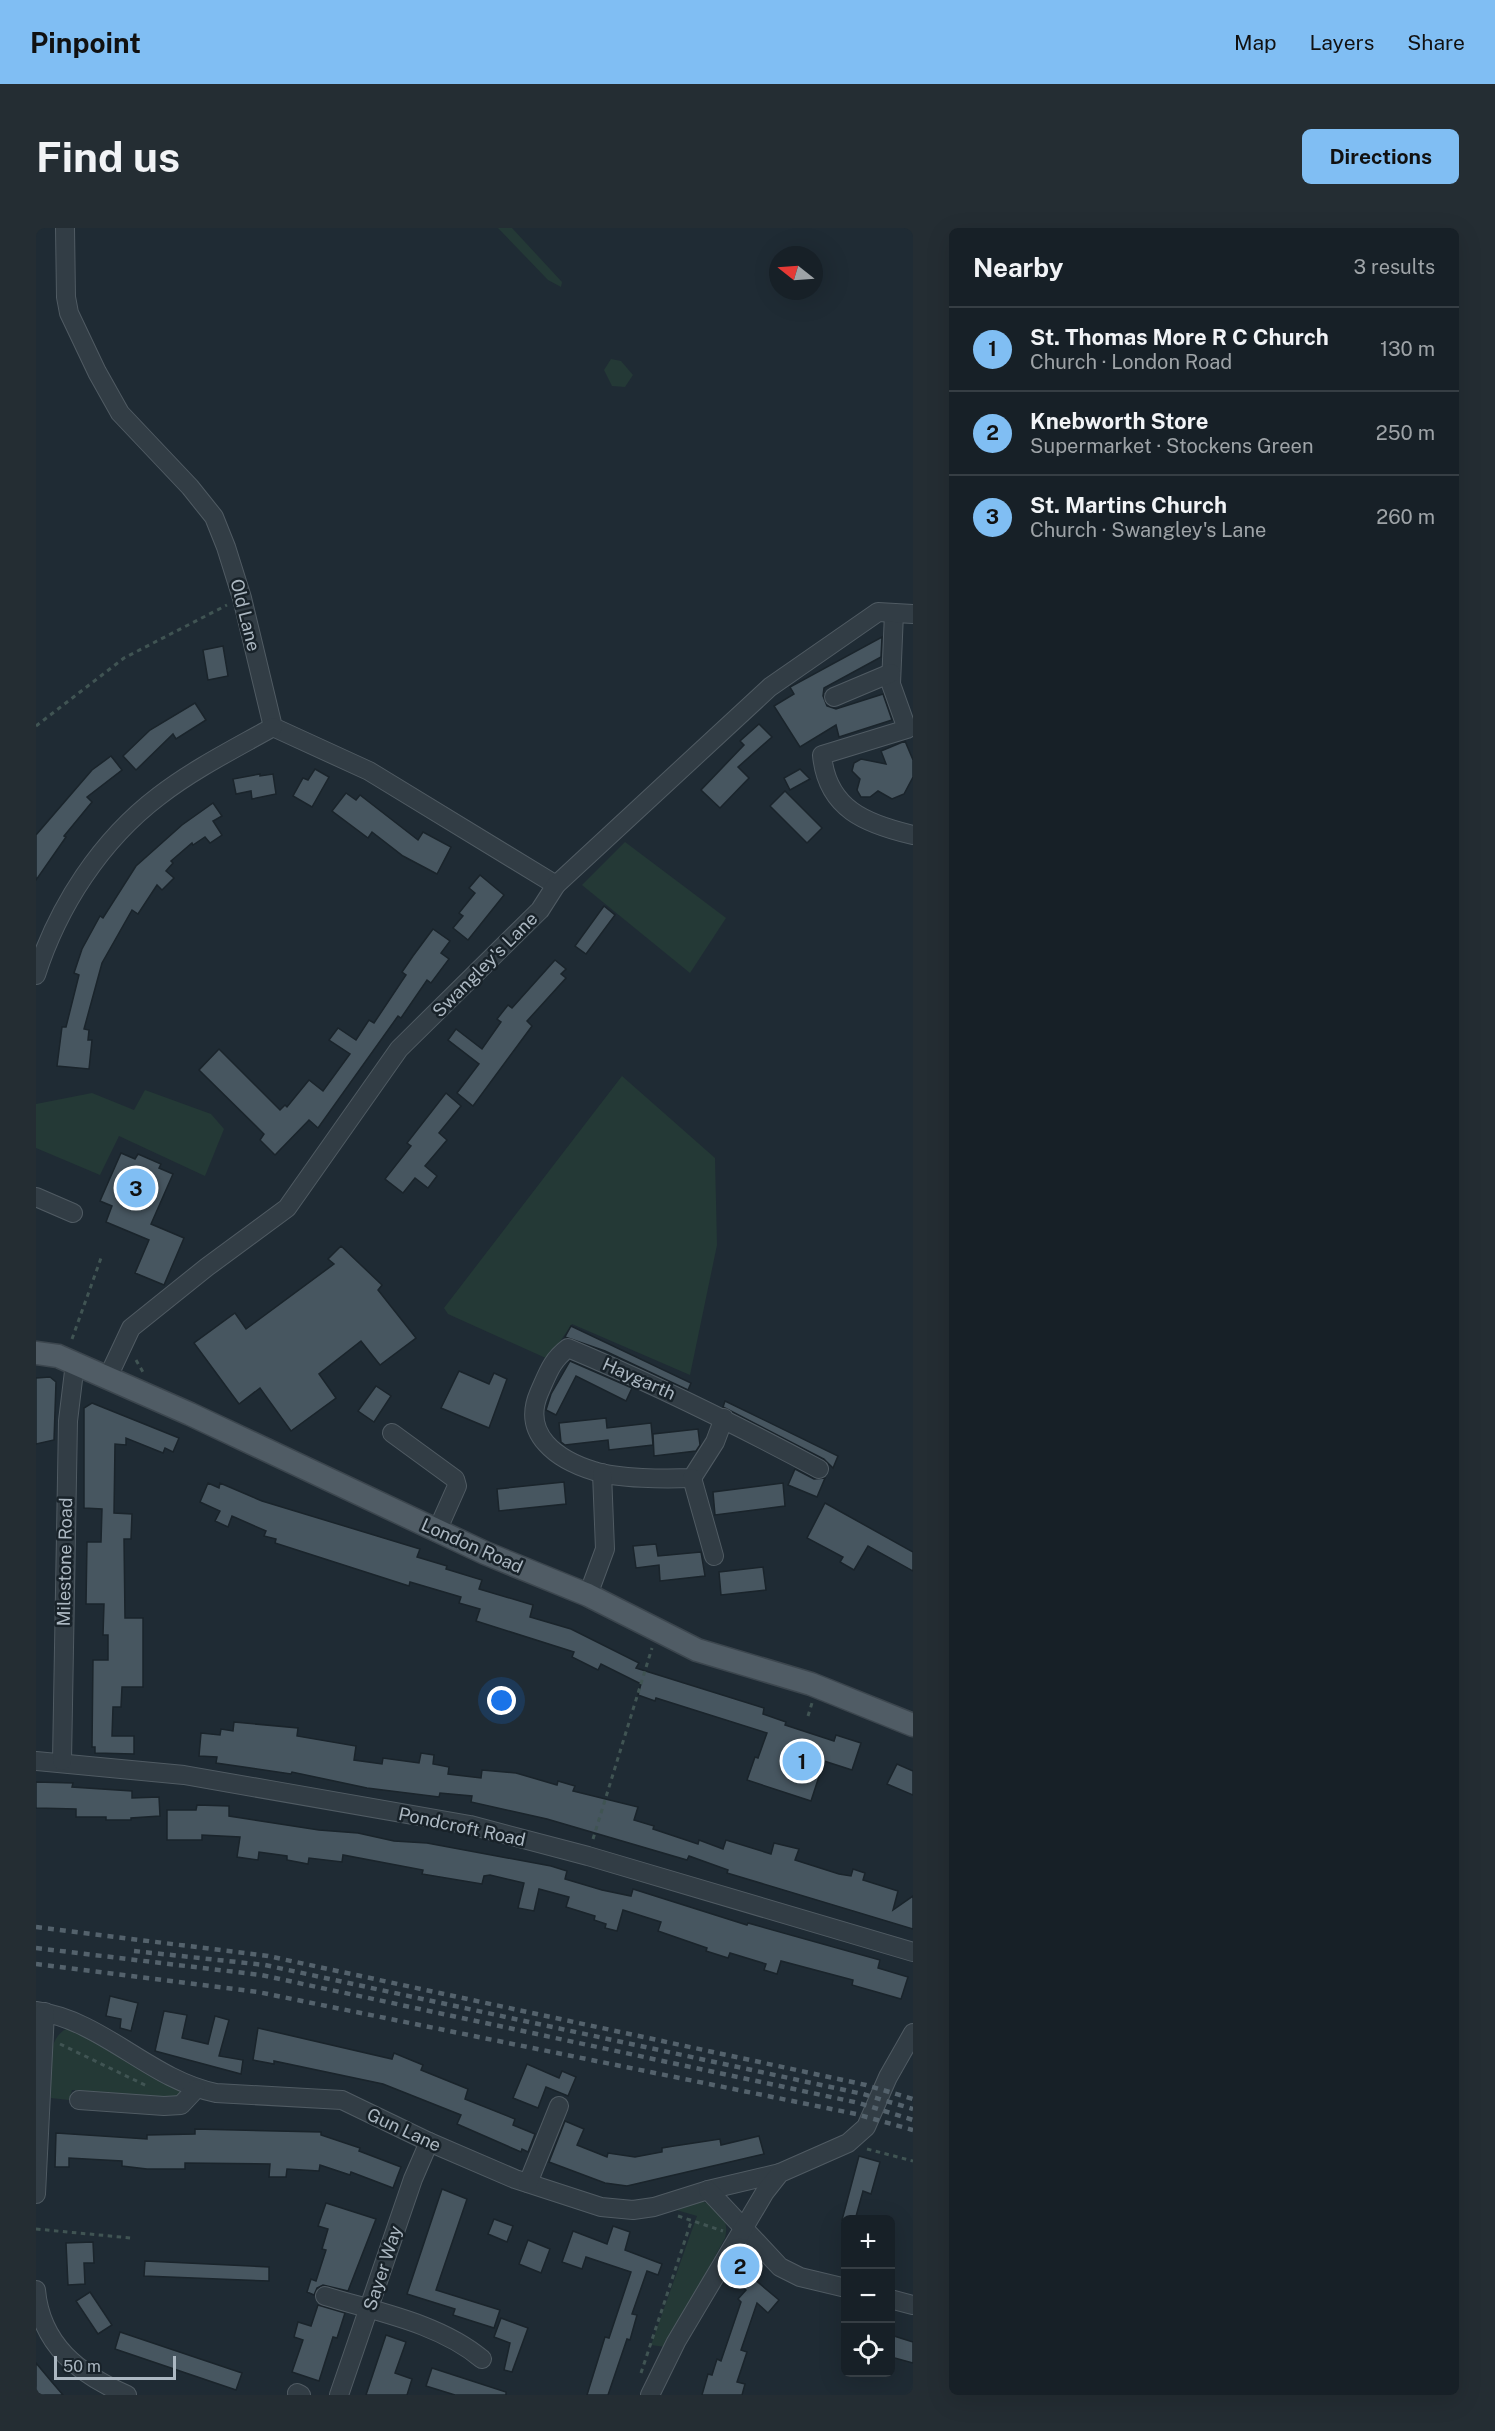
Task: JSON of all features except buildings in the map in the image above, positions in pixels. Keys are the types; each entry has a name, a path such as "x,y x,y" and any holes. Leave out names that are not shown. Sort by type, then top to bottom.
{"main road":[{"name":"London Road","path":"36,1353 58,1356 108,1377 485,1553 588,1595 657,1632 697,1650 811,1683 913,1725"}],"street":[{"name":"Old Lane","path":"64,228 66,297 83,344 120,413 190,487 214,517 242,598 273,727"},
{"name":"Swangley's Lane","path":"108,1377 131,1328 207,1267 287,1208 399,1050 540,910 556,885 770,687 878,612 913,614"},
{"path":"894,613 891,684 907,729 822,755 823,768 836,796 850,812 886,829 913,835"},
{"path":"834,697 891,673"},
{"path":"36,975 42,954 70,898 109,843 158,796 273,727 369,771 556,885"},
{"path":"36,1197 73,1213"},
{"name":"Haygarth","path":"692,1478 668,1479 602,1473 561,1456 540,1437 533,1422 534,1405 554,1359 568,1348 644,1379 723,1418"},
{"name":"Milestone Road","path":"62,1761 68,1421 75,1363"},
{"path":"714,1556 692,1478 715,1442 723,1418 819,1468"},
{"path":"392,1433 455,1479 457,1486 437,1531"},
{"path":"588,1595 605,1549 602,1473"},
{"name":"Pondcroft Road","path":"36,1761 62,1761 184,1775 470,1825 588,1856 913,1952"},
{"path":"36,2194 44,2038 40,2011"},
{"name":"Gun Lane","path":"40,2011 87,2025 158,2072 196,2089 216,2093 342,2100 429,2142 528,2183 601,2207 633,2210 654,2207 708,2190 780,2173 848,2143 871,2121 888,2077 913,2033"},
{"path":"79,2100 164,2106 181,2105 196,2089"},
{"path":"528,2183 559,2106"},
{"name":"Sayer Way","path":"339,2395 413,2179 429,2142"},
{"path":"650,2395 676,2342 739,2231 780,2173"},
{"path":"708,2190 739,2231 786,2271 841,2287"},
{"path":"36,2290 42,2320 64,2356 81,2372 127,2395"},
{"path":"325,2296 462,2342 482,2359"},
{"path":"895,2301 913,2305"}],"path":[{"path":"36,726 124,658 242,598"},
{"path":"72,1339 94,1283 101,1258"},
{"path":"588,1856 657,1632"},
{"path":"808,1716 813,1699"},
{"path":"44,2038 93,2058 154,2090"},
{"path":"848,2143 913,2161"},
{"path":"654,2207 691,2222 739,2231"},
{"path":"638,2380 691,2222"},
{"path":"36,2229 131,2238"}],"green space":[{"path":"498,228 512,228 562,282 561,287 548,280"},
{"path":"611,359 621,361 633,375 625,387 612,386 604,370"},
{"path":"625,842 726,918 690,973 582,885"},
{"path":"622,1076 715,1158 717,1245 690,1375 572,1324 548,1359 448,1314 444,1308"},
{"path":"145,1090 211,1114 224,1129 205,1176 119,1136 100,1175 36,1148 36,1104 92,1093 134,1110"},
{"path":"70,2027 183,2092 178,2098 72,2090 69,2100 51,2098 52,2048 61,2032"},
{"path":"700,2201 713,2206 722,2214 726,2225 725,2238 665,2347 651,2345 697,2216 673,2209"}],"railway":[{"path":"36,1927 268,1956 866,2085 913,2099"},
{"path":"36,1948 261,1975 859,2103 913,2120"},
{"path":"134,1951 265,1965 863,2094 913,2109"},
{"path":"36,1964 258,1992 856,2114 913,2130"}],"place":[{"name":"St. Martins Church","path":"136,1188"},
{"name":"St. Thomas More R C Church","path":"802,1761"},
{"name":"Knebworth Store","path":"740,2266"}]}
